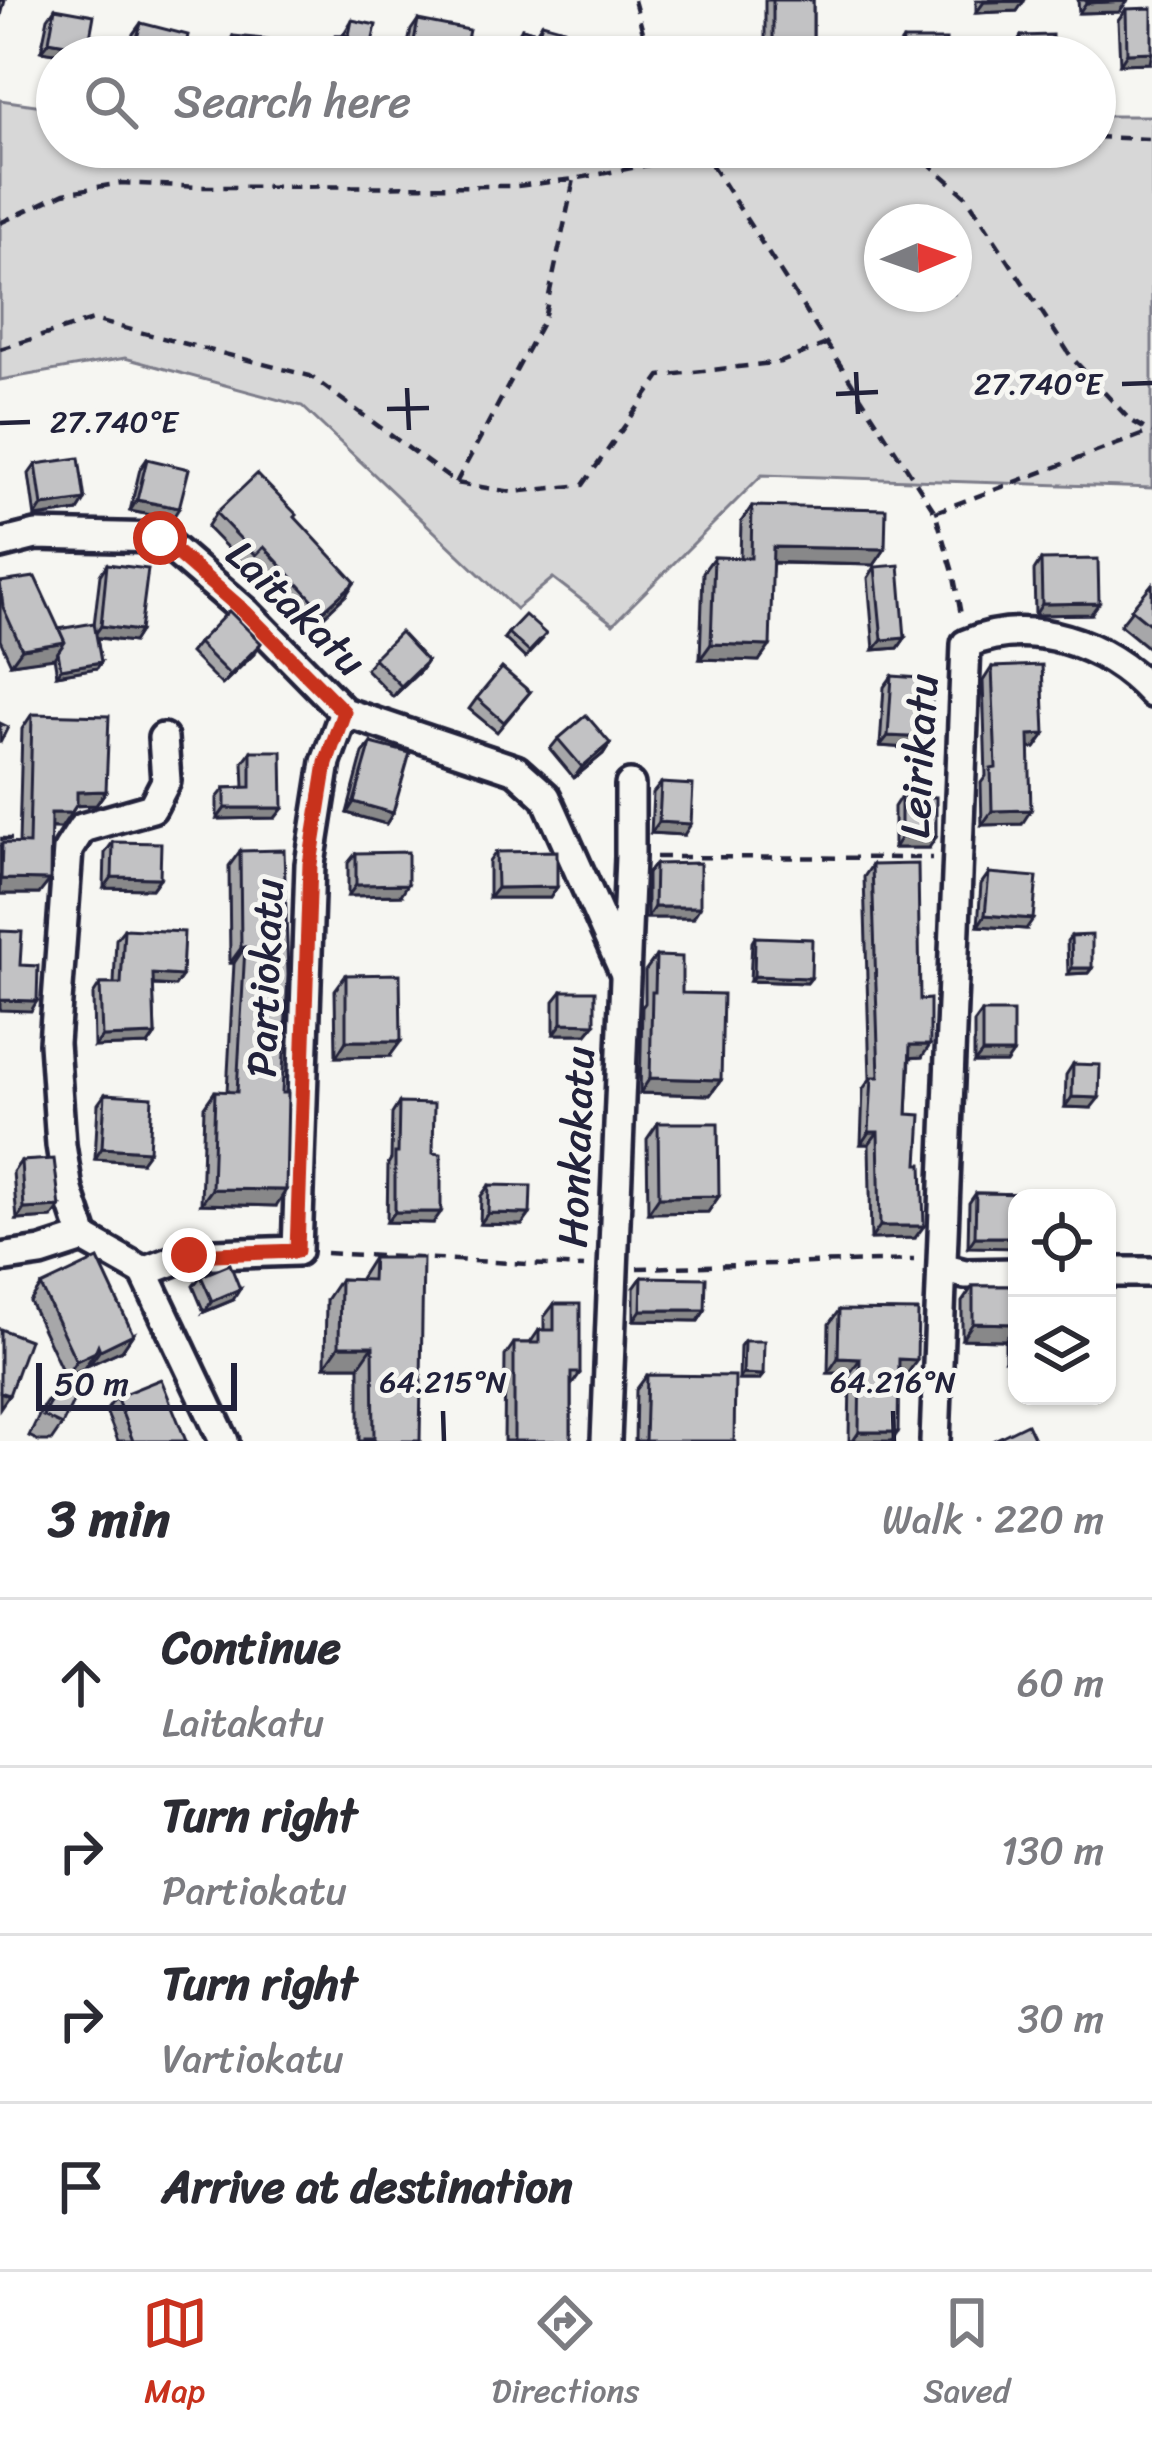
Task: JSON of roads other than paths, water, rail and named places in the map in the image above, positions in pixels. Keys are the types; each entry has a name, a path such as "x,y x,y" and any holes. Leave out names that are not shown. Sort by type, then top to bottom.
{"street":[{"name":"Laitakatu","path":"0,544 36,535 160,538 246,613 344,712 516,770 546,797 625,974"},
{"name":"Leirikatu","path":"934,1441 966,644 989,634 1060,637 1133,673 1152,693"},
{"name":"Partiokatu","path":"144,1272 189,1255 297,1251 310,864 326,763 344,712"},
{"path":"163,738 166,781 152,808 82,828 68,850 54,1043 61,1145 68,1190 84,1238 144,1272 224,1441"},
{"name":"Honkakatu","path":"606,1441 630,785"},
{"path":"0,1258 41,1252 84,1238"},
{"path":"942,1268 965,1274 1008,1273"},
{"path":"1116,1272 1152,1271"}]}
